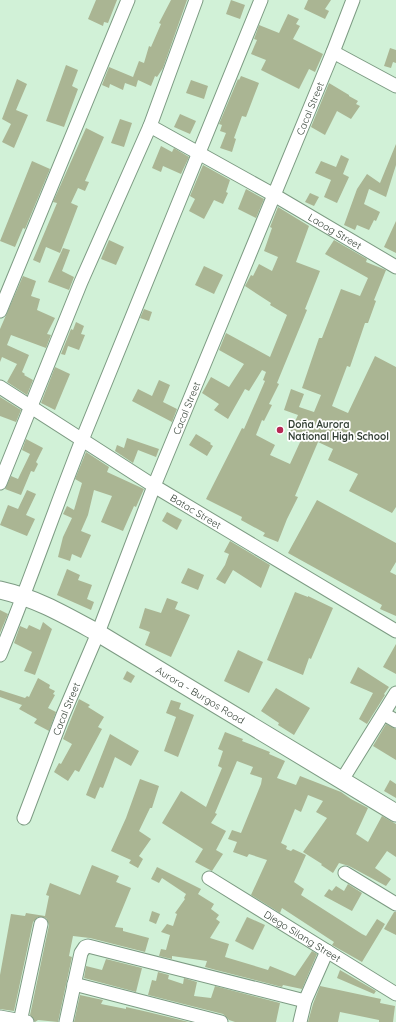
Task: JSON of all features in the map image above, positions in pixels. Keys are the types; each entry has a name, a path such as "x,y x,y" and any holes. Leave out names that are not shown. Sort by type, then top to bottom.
{"main road":[{"name":"Aurora - Burgos Road","path":"0,590 24,596 57,610 98,633 396,812"}],"street":[{"path":"0,311 128,0"},
{"path":"0,483 30,406 122,186 150,126 196,0"},
{"path":"0,655 24,596 82,439 200,154 260,0"},
{"name":"Cacal Street","path":"24,818 63,715 98,633 154,486 353,0"},
{"path":"333,52 396,86"},
{"name":"Laoag Street","path":"150,126 274,194 396,267"},
{"name":"Batac Street","path":"0,387 154,486 396,631"},
{"path":"342,780 396,693"},
{"path":"384,714 396,721"},
{"path":"345,872 396,904"},
{"name":"Diego Silang Street","path":"209,878 396,994"},
{"path":"0,1017 23,1022 41,924"},
{"path":"66,1022 81,953 83,949 88,946 305,1001"},
{"path":"300,1022 305,1001 327,951"},
{"path":"74,984 221,1022"}],"building":[{"path":"96,0 117,0 108,23 104,22 103,26 88,19"},
{"path":"171,0 187,0 163,68 157,77 155,76 151,86 138,80 136,87 125,83 123,90 110,84 109,88 102,85 109,67 133,77 139,61 144,63 149,46 151,47 161,24 159,23"},
{"path":"231,0 245,5 240,19 226,14"},
{"path":"308,0 331,0 325,9 329,11 325,19 304,9"},
{"path":"288,14 299,19 296,24 300,26 293,39 323,54 315,72 309,69 299,89 261,70 266,60 251,54 257,40 254,39 259,25 279,33"},
{"path":"390,48 396,50 396,63 393,62 391,68 384,66"},
{"path":"66,65 78,70 72,86 78,89 64,127 46,121"},
{"path":"241,76 259,83 246,117 242,116 234,138 236,139 232,152 220,148 226,133 220,131 222,125 219,124 238,79 239,80"},
{"path":"17,79 27,84 16,110 28,115 14,148 2,142 11,124 2,119"},
{"path":"191,80 208,86 204,99 186,93"},
{"path":"329,83 358,101 356,104 360,106 351,119 337,111 325,135 311,127"},
{"path":"180,114 196,121 190,134 174,127"},
{"path":"120,119 132,123 124,147 111,143"},
{"path":"86,128 104,137 85,181 89,182 85,191 78,188 71,203 78,206 60,253 46,247 40,263 33,260 57,203 53,202"},
{"path":"396,144 396,165 386,197 369,189 364,204 380,212 376,221 374,220 369,230 357,225 355,230 344,225 357,189 367,174 380,183"},
{"path":"161,146 172,152 174,148 189,157 181,174 163,166 161,172 152,168"},
{"path":"341,155 349,159 343,174 349,177 337,203 324,197 331,180 315,173 321,161 336,167"},
{"path":"32,161 50,169 25,229 23,228 15,247 0,241"},
{"path":"203,165 230,180 226,192 228,193 223,204 214,200 204,219 189,211 195,199 190,196"},
{"path":"246,189 264,199 256,218 238,209"},
{"path":"310,193 319,197 314,206 305,202"},
{"path":"278,207 309,226 296,262 320,271 305,309 307,310 277,383 279,384 269,404 272,405 264,421 262,420 256,435 275,445 270,455 290,464 301,440 289,434 298,415 284,410 291,389 304,394 299,407 314,412 321,395 302,388 319,338 322,338 341,289 360,296 368,278 325,254 334,240 367,259 366,262 386,270 374,300 376,301 368,323 365,323 350,367 347,366 332,406 348,413 375,356 396,367 396,507 392,513 349,491 358,474 328,460 333,449 318,442 295,496 298,497 278,542 263,536 265,533 241,520 242,517 206,499 242,428 244,429 265,381 263,380 266,372 262,370 249,391 245,389 228,419 214,410 219,404 202,393 211,377 229,387 244,364 219,350 226,333 270,357 287,315 270,305 271,303 245,286 251,275 253,276 259,264 272,271 278,257 264,251 272,228 270,227"},
{"path":"396,221 396,253 384,247"},
{"path":"109,240 124,247 116,265 101,259"},
{"path":"63,248 70,250 62,271 74,277 69,290 48,282"},
{"path":"204,266 223,275 214,294 195,285"},
{"path":"23,276 36,281 31,296 40,299 37,310 55,318 47,334 51,335 46,348 11,335 7,345 29,355 22,372 25,374 24,375 33,380 27,395 7,382 17,364 2,357 0,362 0,329"},
{"path":"144,309 152,312 149,321 140,318"},
{"path":"76,322 84,326 81,334 85,335 79,350 68,346 65,355 61,354 71,329 73,330"},
{"path":"55,367 70,374 55,410 41,403"},
{"path":"159,380 170,385 163,402 177,409 172,422 132,401 138,389 152,396"},
{"path":"0,397 21,410 16,422 0,416"},
{"path":"196,434 211,443 210,444 213,446 207,456 189,445"},
{"path":"127,438 159,449 156,457 138,450 133,463 115,451 117,445 124,448"},
{"path":"26,439 43,448 36,462 38,464 34,472 31,471 21,495 5,489 11,476 18,479 30,454 22,450"},
{"path":"86,452 109,467 107,472 144,489 136,507 134,506 123,531 101,522 112,496 94,490 88,515 81,531 91,535 81,558 72,554 70,561 58,557 63,537 72,518 63,514 67,506 74,510 82,483 75,479"},
{"path":"27,490 36,494 26,515 35,519 27,536 0,525 8,505 18,509"},
{"path":"317,500 396,543 396,562 390,572 396,575 396,616 380,609 382,605 288,553"},
{"path":"167,512 182,520 177,530 162,521"},
{"path":"230,541 270,565 261,588 233,570 225,584 216,579 225,565 229,554 224,552"},
{"path":"188,568 204,575 198,590 181,583"},
{"path":"67,569 80,575 78,580 92,585 87,599 94,602 91,610 57,595"},
{"path":"295,592 308,596 333,608 311,659 309,658 303,675 267,660"},
{"path":"167,598 178,602 175,609 190,615 171,657 145,645 150,632 139,628 145,608 161,613"},
{"path":"0,610 8,614 0,633"},
{"path":"43,622 52,629 35,675 24,671 32,652 14,643 20,626 27,629 29,625 40,630"},
{"path":"396,644 396,674 383,667"},
{"path":"238,650 263,662 249,693 224,681"},
{"path":"358,667 389,687 367,724 359,719 373,693 350,683"},
{"path":"127,671 135,676 131,683 123,679"},
{"path":"38,678 50,685 49,688 55,691 53,694 55,695 48,708 56,712 49,731 34,723 37,719 19,709 22,705 0,697 0,690 25,698 27,696 29,697"},
{"path":"276,688 310,708 294,735 278,725 279,723 261,711"},
{"path":"79,699 90,705 88,707 104,717 98,727 102,729 79,772 75,770 68,781 54,772 59,763 61,764 72,744 63,739"},
{"path":"171,700 181,703 179,709 194,715 178,757 164,751 176,717 166,713"},
{"path":"386,724 396,729 396,760 373,746"},
{"path":"225,732 243,739 242,741 270,752 269,754 285,761 277,778 296,785 300,776 341,792 368,808 356,834 368,842 382,816 396,824 396,857 387,851 375,868 391,879 386,886 349,866 339,863 333,873 303,852 327,818 316,812 323,801 308,795 301,812 295,809 281,843 287,846 286,849 291,851 293,849 306,855 294,882 304,889 301,895 366,936 377,919 385,924 362,962 332,945 334,942 282,908 280,913 251,895 267,860 249,854 247,857 233,852 237,842 228,839 232,830 241,833 261,784 262,778 250,774 253,767 237,761 215,813 217,814 211,823 226,831 216,850 223,854 212,871 195,862 203,849 162,823 181,791 206,807 222,768 218,766 223,751 218,749"},
{"path":"110,734 139,751 131,766 115,757 103,788 100,787 95,799 86,795"},
{"path":"140,779 159,786 152,808 150,808 139,831 151,839 139,856 143,859 138,868 129,863 131,860 111,851 126,818"},
{"path":"390,780 396,784 396,798 384,791"},
{"path":"92,865 119,876 116,882 131,888 115,927 123,928 123,931 149,938 145,952 90,938 73,936 69,956 72,957 58,1022 38,1020 35,1022 30,1015 49,925 46,918 38,917 33,922 14,1011 0,1009 0,975 11,914 25,916 26,913 45,916 49,896 46,895 50,883 80,895"},
{"path":"157,867 201,889 198,894 214,904 211,909 219,915 216,919 220,922 210,938 229,944 225,957 268,970 270,966 295,976 312,951 317,954 302,989 283,985 282,987 205,967 207,961 172,956 172,959 159,956 161,949 166,950 170,935 161,932 167,924 173,926 177,914 175,913 185,899 186,894 162,878 159,883 151,879"},
{"path":"348,884 362,893 352,911 324,896 329,889 332,891 336,886 344,891"},
{"path":"152,911 160,914 156,924 149,921"},
{"path":"394,912 396,912 396,935 384,929"},
{"path":"247,917 265,925 253,950 235,941"},
{"path":"106,959 142,968 136,992 84,978 86,966 102,970"},
{"path":"340,970 376,991 374,994 337,978"},
{"path":"158,972 169,975 168,979 183,984 184,978 197,982 194,996 211,998 215,986 280,1003 276,1022 235,1022 229,1020 223,1014 148,995 152,980 156,981"},
{"path":"320,986 381,999 380,1003 395,1006 393,1022 379,1022 379,1020 340,1012 338,1022 308,1022"},
{"path":"80,995 103,1000 101,1004 126,1009 126,1007 189,1022 74,1022"}],"place":[{"name":"Doña Aurora National High School","path":"280,430"}]}
